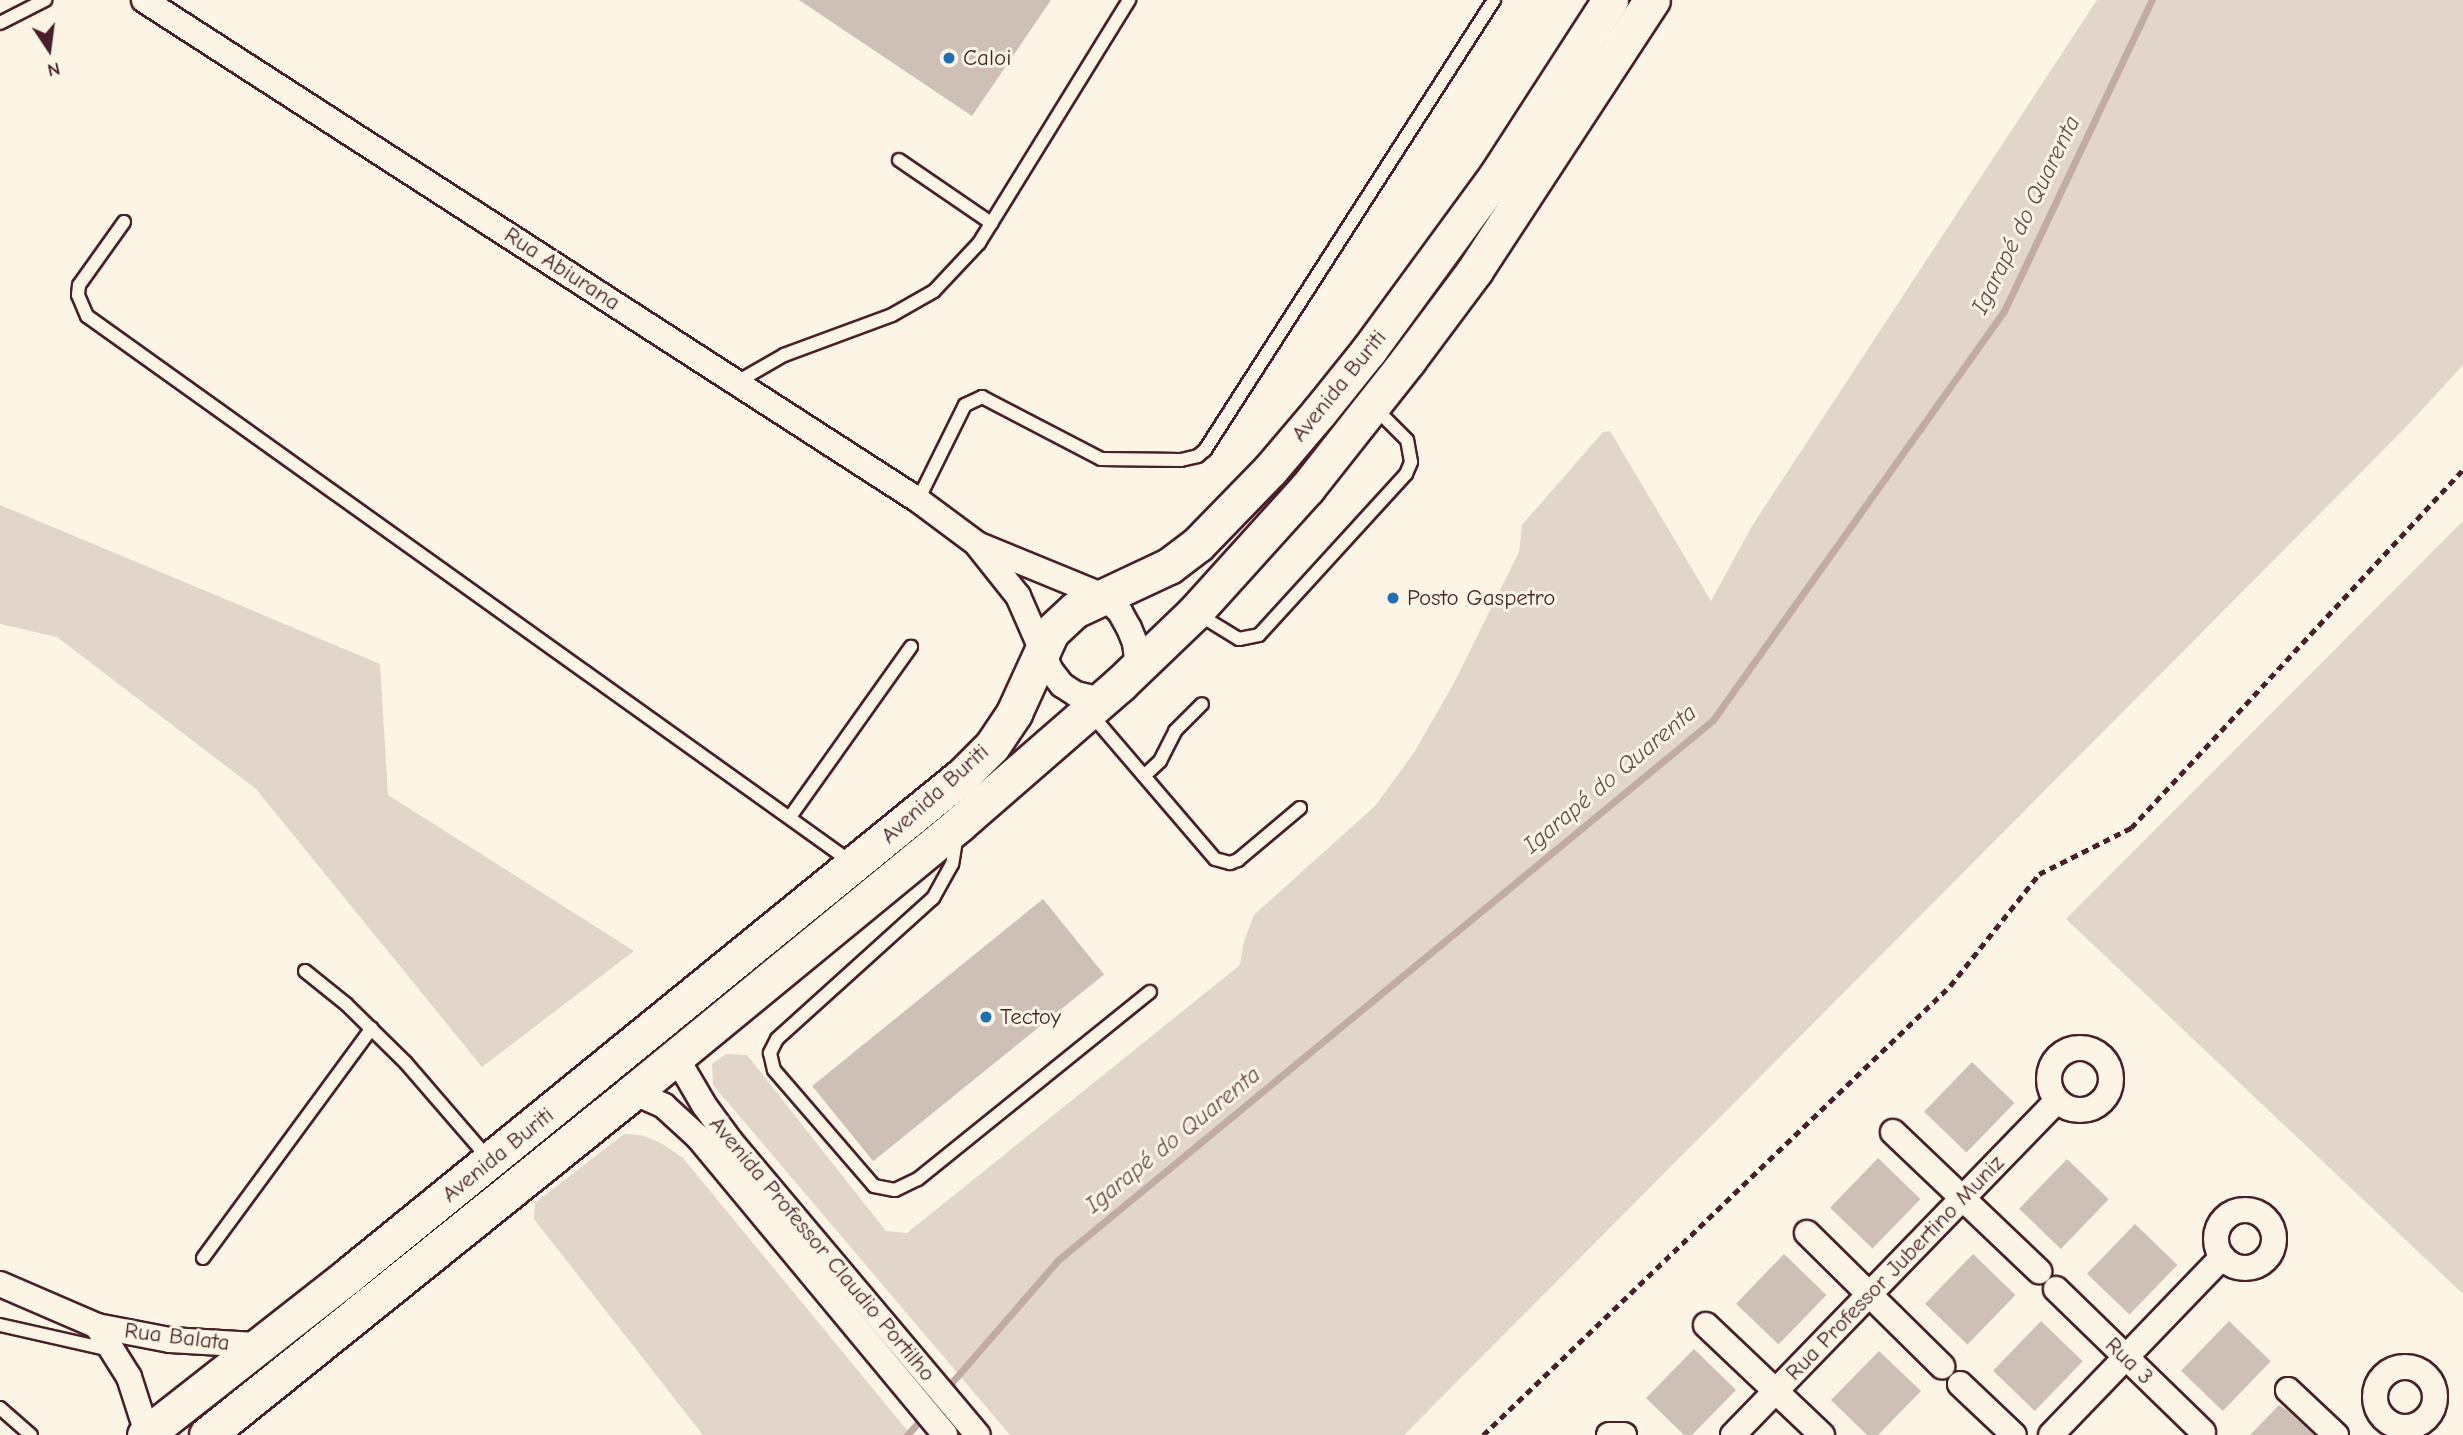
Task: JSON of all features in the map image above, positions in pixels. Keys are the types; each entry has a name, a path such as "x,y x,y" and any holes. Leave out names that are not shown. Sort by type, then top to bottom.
{"main road":[{"name":"Avenida Buriti","path":"146,1434 256,1345 350,1274 962,776 992,746 1014,713 1040,651 1051,632 1075,610 1168,566 1198,544 1270,470 1369,350 1497,175 1609,0"},
{"name":"Avenida Buriti","path":"207,1435 633,1092 959,824 1138,667 1195,612 1307,488 1475,270 1652,0"}],"street":[{"name":"Rua Abiurana","path":"144,0 918,500 976,544 1018,596 1040,651 1062,685 1094,706"},
{"name":"Rua Abiurana","path":"976,544 1104,596 1120,612 1129,628 1135,643 1138,667"},
{"name":"Avenida Professor Claudio Portilho","path":"676,1056 704,1105 907,1370 971,1427"},
{"path":"633,1092 664,1106 698,1137 907,1370 942,1432"},
{"name":"Rua Professor Jubertino Muniz","path":"1733,1435 2057,1101"},
{"name":"Rua 3","path":"1894,1132 2203,1432"},
{"path":"1807,1233 1942,1366"},
{"path":"2050,1435 2222,1256"},
{"name":"Rua Balata","path":"0,1284 97,1325 170,1340 256,1345"},
{"name":"Rua Balata","path":"97,1325 129,1377 146,1434"},
{"path":"1706,1325 1822,1435"},
{"path":"1960,1384 2014,1435"},
{"path":"2288,1390 2336,1435"}],"lane":[{"path":"0,23 45,0"},
{"path":"737,382 793,350 892,315 934,291 979,243 1129,0"},
{"path":"918,500 965,405 982,397 1101,459 1181,460 1191,459 1205,450 1494,0"},
{"path":"899,160 991,223"},
{"path":"124,222 79,285 78,295 87,316 854,865"},
{"path":"1195,612 1228,636 1239,639 1259,635 1406,474 1410,462 1407,440 1373,405"},
{"path":"790,817 911,647"},
{"path":"1144,776 1160,761 1175,731 1202,704"},
{"path":"1094,706 1144,776 1215,859 1222,862 1238,860 1300,808"},
{"path":"959,824 952,864 933,898 777,1039 770,1053 774,1070 874,1186 895,1190 918,1179 1150,992"},
{"path":"305,971 372,1028 406,1063 490,1161"},
{"path":"204,1258 372,1028"},
{"path":"0,1325 115,1351"},
{"path":"0,1408 31,1435"}],"path":[{"path":"1483,1435 1950,986 2039,874 2131,828 2463,470"}],"shaded area":[{"path":"2097,0 2463,0 2463,365 2406,427 1404,1435 1010,1435 713,1085 712,1064 726,1054 747,1055 886,1231 907,1233 1240,965 1244,941 1254,915 1376,805 1415,751 1454,683 1519,552 1522,525 1603,432 1610,431 1711,601 1752,526"},
{"path":"0,505 380,664 388,795 634,951 482,1067 256,789 57,637 0,624"},
{"path":"2463,521 2463,1294 2066,919"},
{"path":"624,1134 641,1135 661,1143 683,1158 911,1435 703,1435 534,1219 535,1203"}],"building":[{"name":"Caloi","path":"799,0 1051,0 972,116"},
{"path":"1043,899 1104,974 873,1161 812,1086"},
{"path":"1972,1062 2014,1103 1967,1153 1924,1112"},
{"path":"1878,1158 1920,1199 1873,1249 1830,1208"},
{"path":"2067,1159 2109,1199 2061,1249 2019,1209"},
{"path":"2135,1224 2177,1265 2130,1315 2087,1274"},
{"path":"1784,1254 1826,1295 1779,1345 1736,1304"},
{"path":"1973,1254 2015,1295 1968,1345 1925,1304"},
{"path":"2041,1321 2083,1361 2035,1411 1993,1371"},
{"path":"2229,1321 2271,1361 2223,1411 2181,1371"},
{"path":"1694,1349 1736,1390 1692,1435 1684,1435 1646,1398"},
{"path":"1879,1351 1921,1391 1878,1435 1867,1435 1831,1400"},
{"path":"2279,1405 2287,1410 2314,1435 2250,1435"}],"waterway":[{"name":"Igarapé do Quarenta","path":"946,1389 1058,1260 1713,720 2004,311 2152,0"},
{"name":"Igarapé do Quarenta","path":"907,1435 923,1417"}],"place":[{"name":"Caloi","path":"949,58"},
{"name":"Posto Gaspetro","path":"1393,598"},
{"name":"Tectoy","path":"986,1017"}]}
